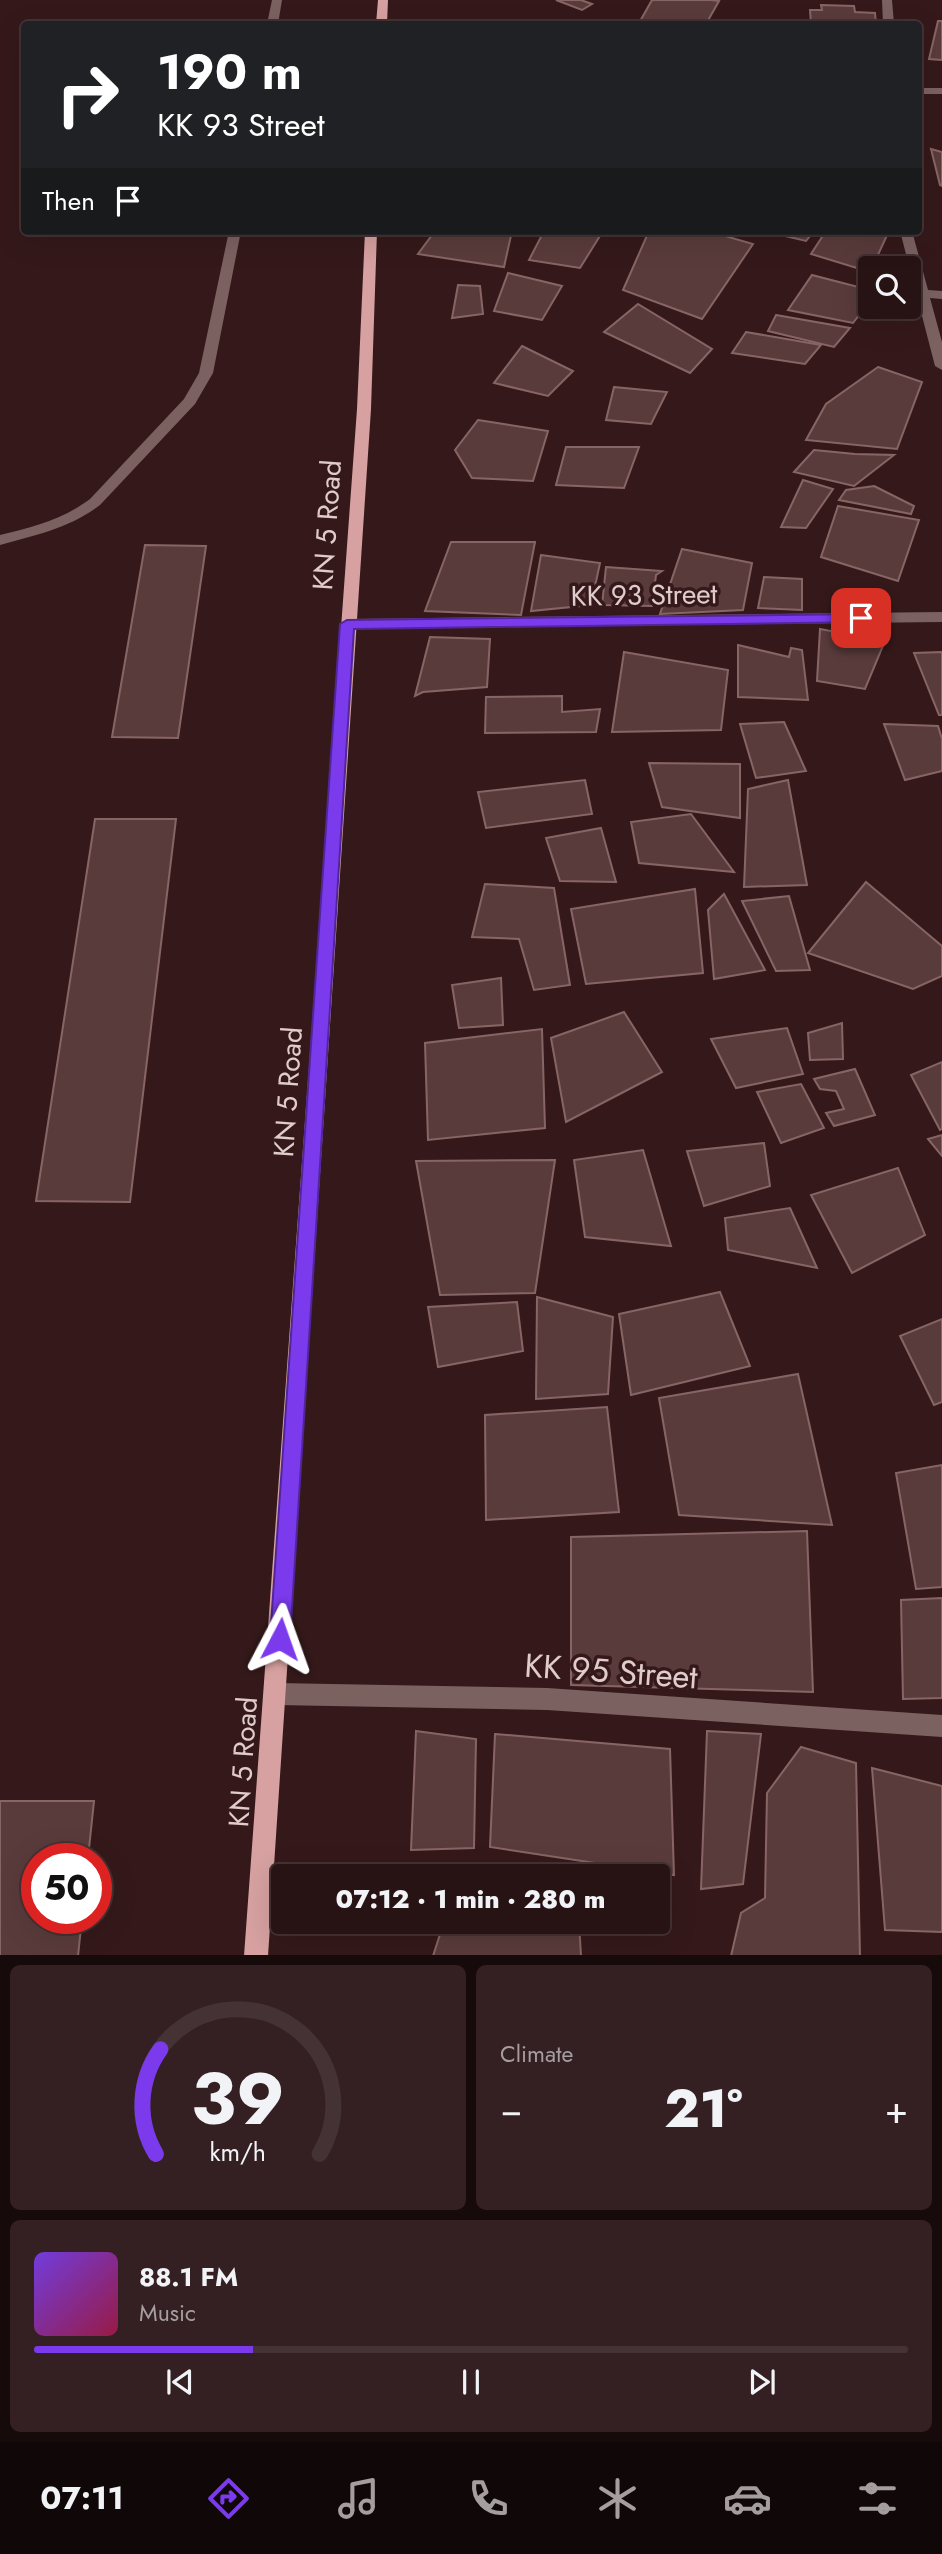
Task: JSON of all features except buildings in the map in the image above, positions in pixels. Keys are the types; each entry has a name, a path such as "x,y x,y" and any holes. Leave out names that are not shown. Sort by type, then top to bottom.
{"main road":[{"path":"382,21 383,0"},
{"name":"KN 5 Road","path":"256,1955 364,409 371,235"}],"street":[{"path":"274,21 277,0"},
{"path":"887,0 889,21"},
{"path":"922,90 942,90"},
{"path":"0,540 54,526 86,508 123,474 190,401 206,373 234,235"},
{"path":"907,235 942,366"},
{"path":"922,294 942,295"},
{"name":"KK 93 Street","path":"347,624 942,617"},
{"name":"KK 95 Street","path":"276,1694 547,1699 942,1726"}],"route":[{"path":"280,1639 347,624 861,618"}]}
